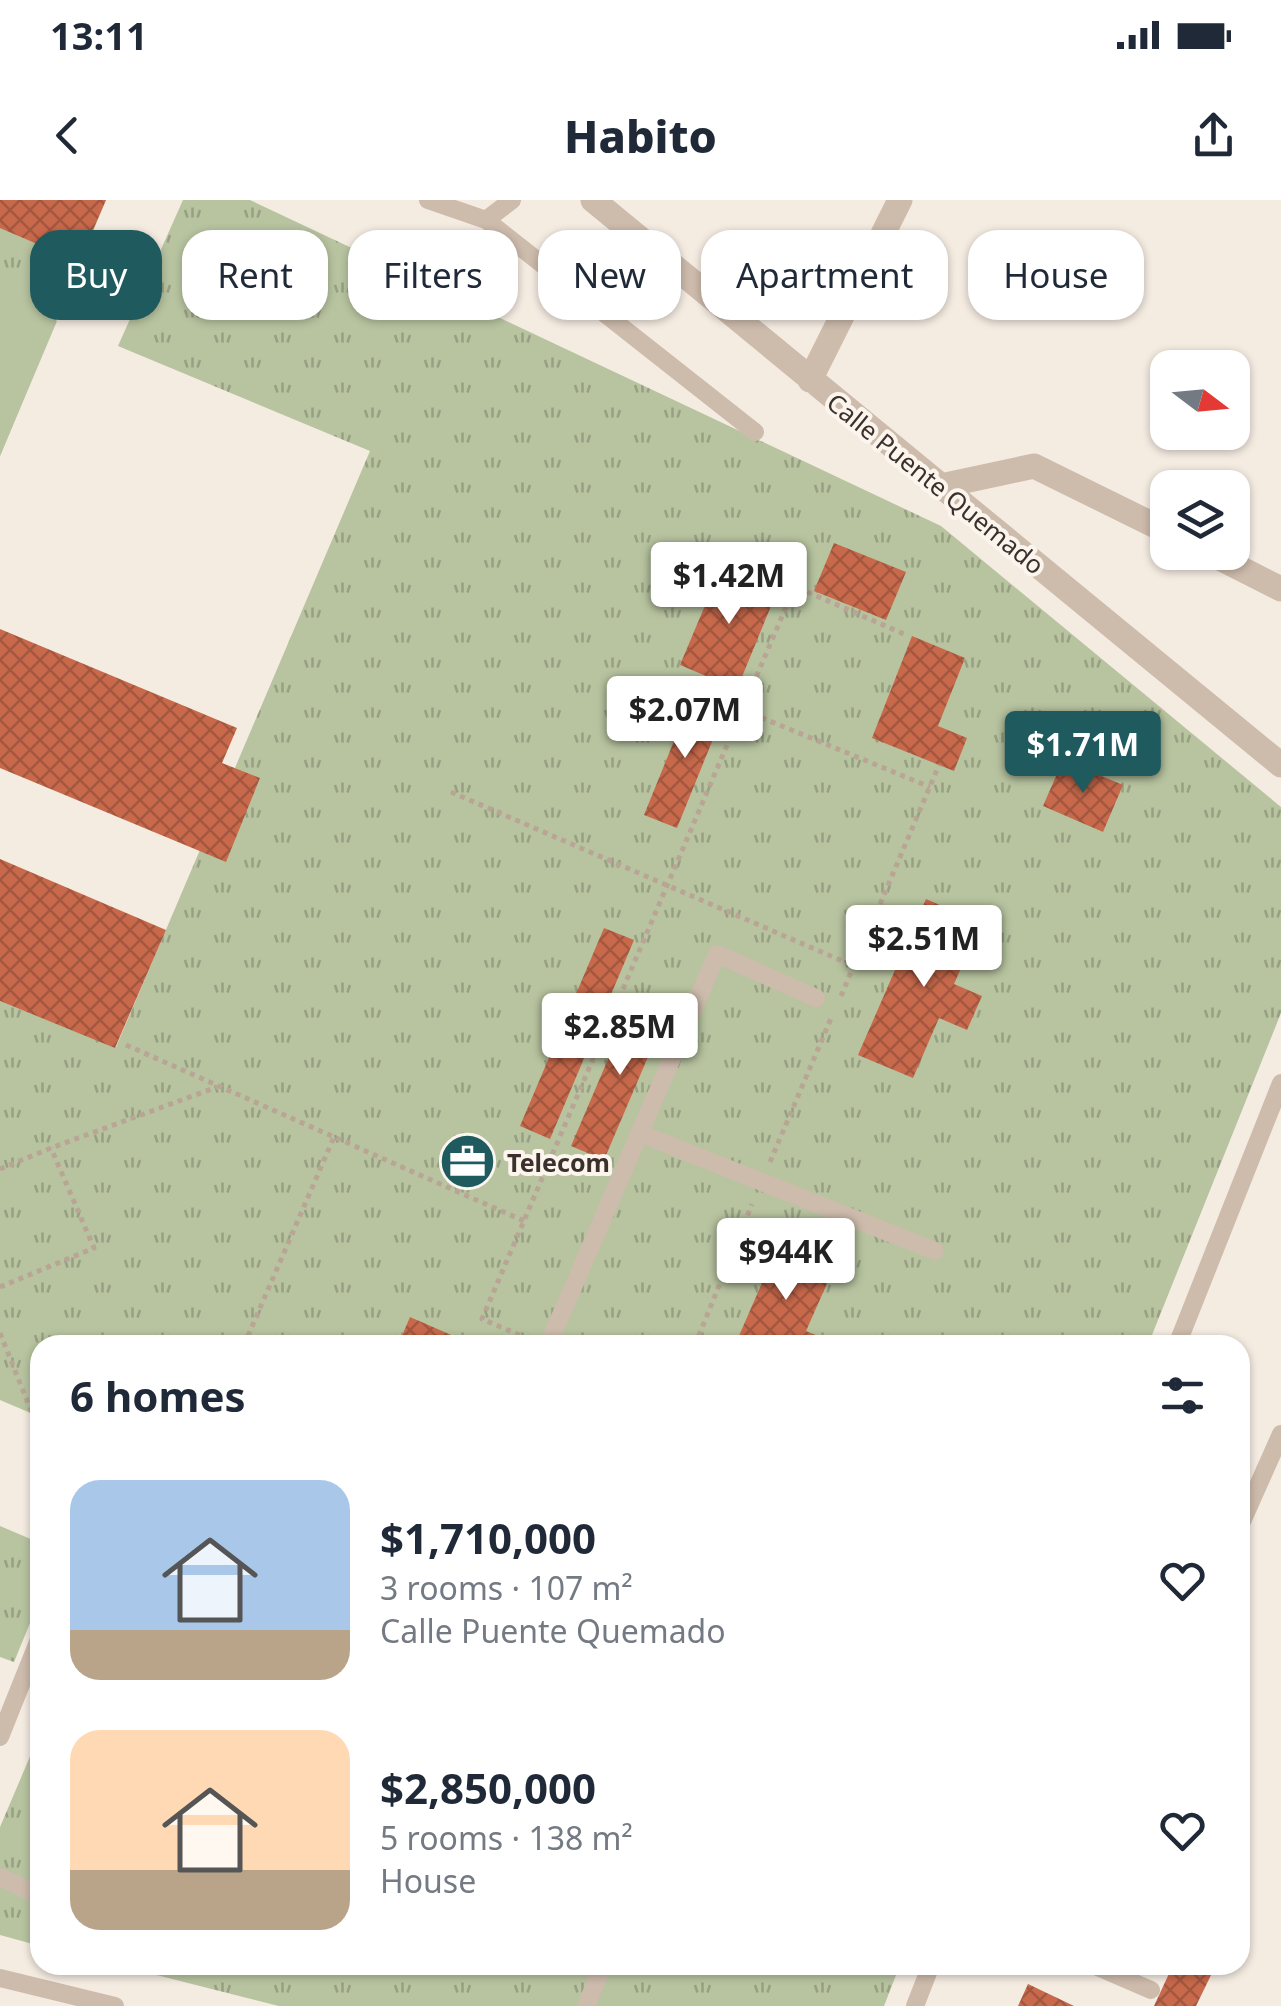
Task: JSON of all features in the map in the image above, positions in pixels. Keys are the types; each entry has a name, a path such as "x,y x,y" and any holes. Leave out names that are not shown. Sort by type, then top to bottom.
{"street":[{"name":"Calle Puente Quemado","path":"592,200 1281,765"},
{"path":"810,380 900,200"},
{"path":"941,486 1034,466 1150,523"},
{"path":"1244,570 1281,589"}],"lane":[{"path":"428,200 486,220 755,432"},
{"path":"486,220 512,200"},
{"path":"550,1335 716,954 816,998"},
{"path":"1181,1335 1281,1082"},
{"path":"640,1132 935,1251"},
{"path":"1250,1504 1281,1434"},
{"path":"0,1737 30,1662"},
{"path":"0,1878 30,1892"},
{"path":"586,2006 599,1975"},
{"path":"915,2006 927,1975"},
{"path":"1116,1975 1151,1990"},
{"path":"0,1978 115,2006"}],"path":[{"path":"734,560 904,634"},
{"path":"521,1335 482,1319 795,586"},
{"path":"742,710 930,787"},
{"path":"699,1335 939,765"},
{"path":"451,792 854,966"},
{"path":"126,1045 524,1221"},
{"path":"0,1169 218,1086"},
{"path":"248,1335 334,1138"},
{"path":"0,1287 94,1248 51,1148"},
{"path":"0,1333 30,1408"}],"green space":[{"path":"0,200 106,200 94,230 30,230 30,320 56,320 0,456"},
{"path":"183,200 250,200 314,230 182,230 182,320 328,320 328,237 348,246 348,320 504,320 941,526 1281,807 1281,1013 1152,1335 30,1335 30,1413 0,1400 0,1001 116,1047 370,451 118,346 130,320 162,320 162,247"},
{"path":"0,297 30,310 30,320 57,321 0,456"},
{"path":"0,1526 30,1539 30,1623 14,1662 0,1657"},
{"path":"30,1756 30,1943 0,1935 0,1827"},
{"path":"157,1975 896,1975 884,2006 279,2006"}],"building":[{"path":"0,200 106,200 93,230 30,230 30,241 0,228"},
{"path":"834,543 906,572 886,620 814,591"},
{"path":"722,565 778,589 737,689 680,665"},
{"path":"0,629 237,728 222,763 260,778 226,862 0,768"},
{"path":"912,636 965,658 938,726 967,738 954,771 872,738"},
{"path":"693,694 726,707 677,828 644,815"},
{"path":"1063,760 1123,785 1103,832 1043,806"},
{"path":"0,859 166,930 115,1048 0,1001"},
{"path":"926,899 981,923 954,984 982,996 967,1030 939,1018 913,1078 858,1055"},
{"path":"604,928 634,940 550,1139 520,1126"},
{"path":"635,996 668,1010 604,1160 571,1146"},
{"path":"778,1246 833,1270 806,1331 815,1335 739,1335"},
{"path":"410,1317 451,1335 402,1335"},
{"path":"1168,1975 1211,1975 1196,2006 1154,2006"},
{"path":"1028,1984 1074,2006 1018,2006"}],"place":[{"name":"Telecom","path":"468,1162"}]}
